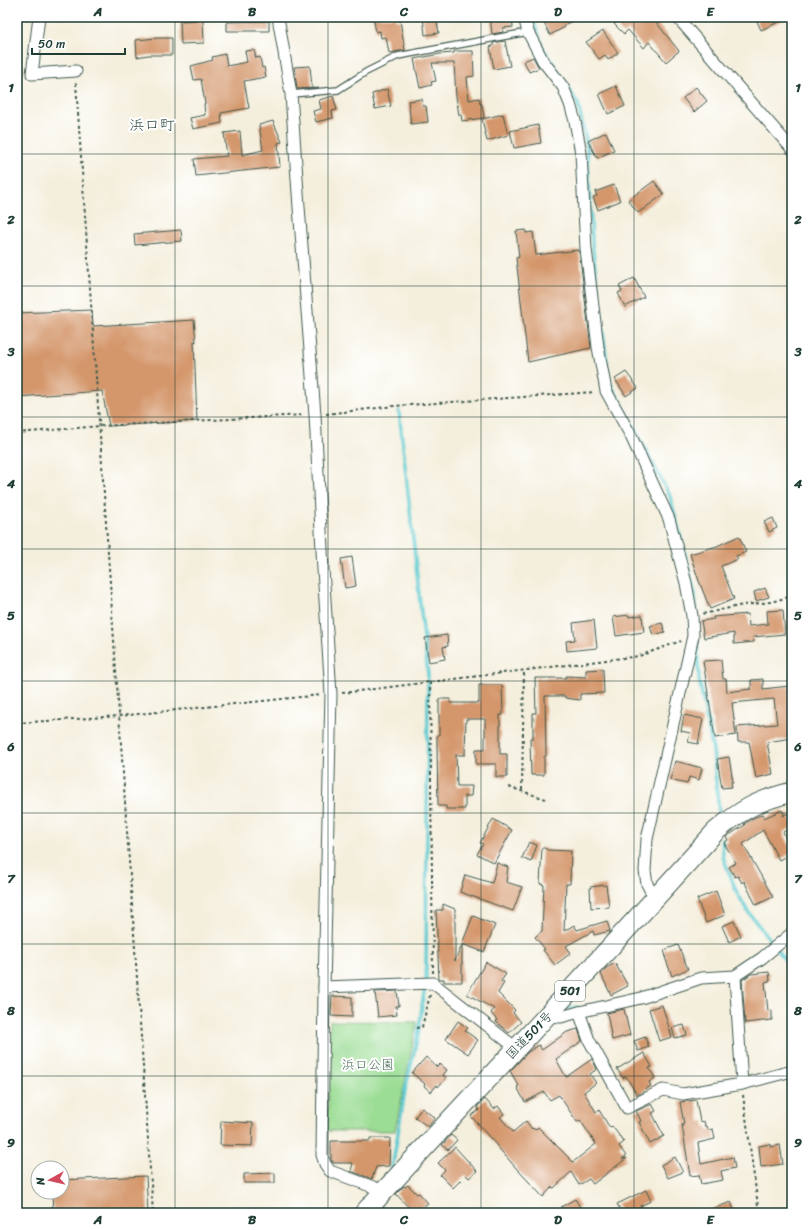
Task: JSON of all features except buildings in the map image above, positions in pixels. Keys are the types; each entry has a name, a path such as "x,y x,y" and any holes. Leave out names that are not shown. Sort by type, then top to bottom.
{"highway":[{"name":"国道501号","path":"364,1213 516,1048 548,1016 715,832 743,810 758,802 792,792"}],"street":[{"path":"39,17 32,74 76,71"},
{"path":"278,17 291,94 315,415 322,569 331,694 324,987 322,1155 325,1164 330,1171 384,1191"},
{"path":"524,17 528,32 543,61 563,87 575,121 581,153 586,249 596,332 606,391 630,434 669,519 686,583 692,616 693,636 648,839 645,871 647,884 655,899"},
{"path":"677,17 792,149"},
{"path":"548,1016 561,1017 641,998 701,978 735,976 762,958 792,933"},
{"path":"735,976 742,1084"},
{"path":"324,987 433,983 516,1048"},
{"path":"579,1012 589,1040 627,1108 664,1090 683,1094 742,1084 792,1071"}],"lane":[{"path":"291,94 338,90 366,72 398,56 528,32"}],"path":[{"path":"76,71 153,1213"},
{"path":"17,433 100,426 315,415 394,406 606,391"},
{"path":"692,616 744,605 771,602 792,596"},
{"path":"17,722 119,716 331,694 639,656 693,636"},
{"path":"522,790 524,670"},
{"path":"416,1028 422,1027 433,983 430,682"},
{"path":"509,787 546,799"},
{"path":"742,1084 759,1213"}],"green space":[{"name":"浜口公園","path":"330,1021 417,1022 395,1131 327,1131"}],"waterway":[{"path":"532,17 543,48 561,77"},
{"path":"569,89 578,104 587,145 592,242 609,381 670,496 695,594 696,610"},
{"path":"392,1169 405,1091 418,1035 426,978 428,675 399,411"},
{"path":"697,638 699,680 713,750 719,813"},
{"path":"722,839 723,857 737,893 749,913 792,968"},
{"path":"568,1009 577,1007"},
{"path":"379,1213 382,1207"}],"district":[{"name":"浜口町","path":"152,125"}]}
